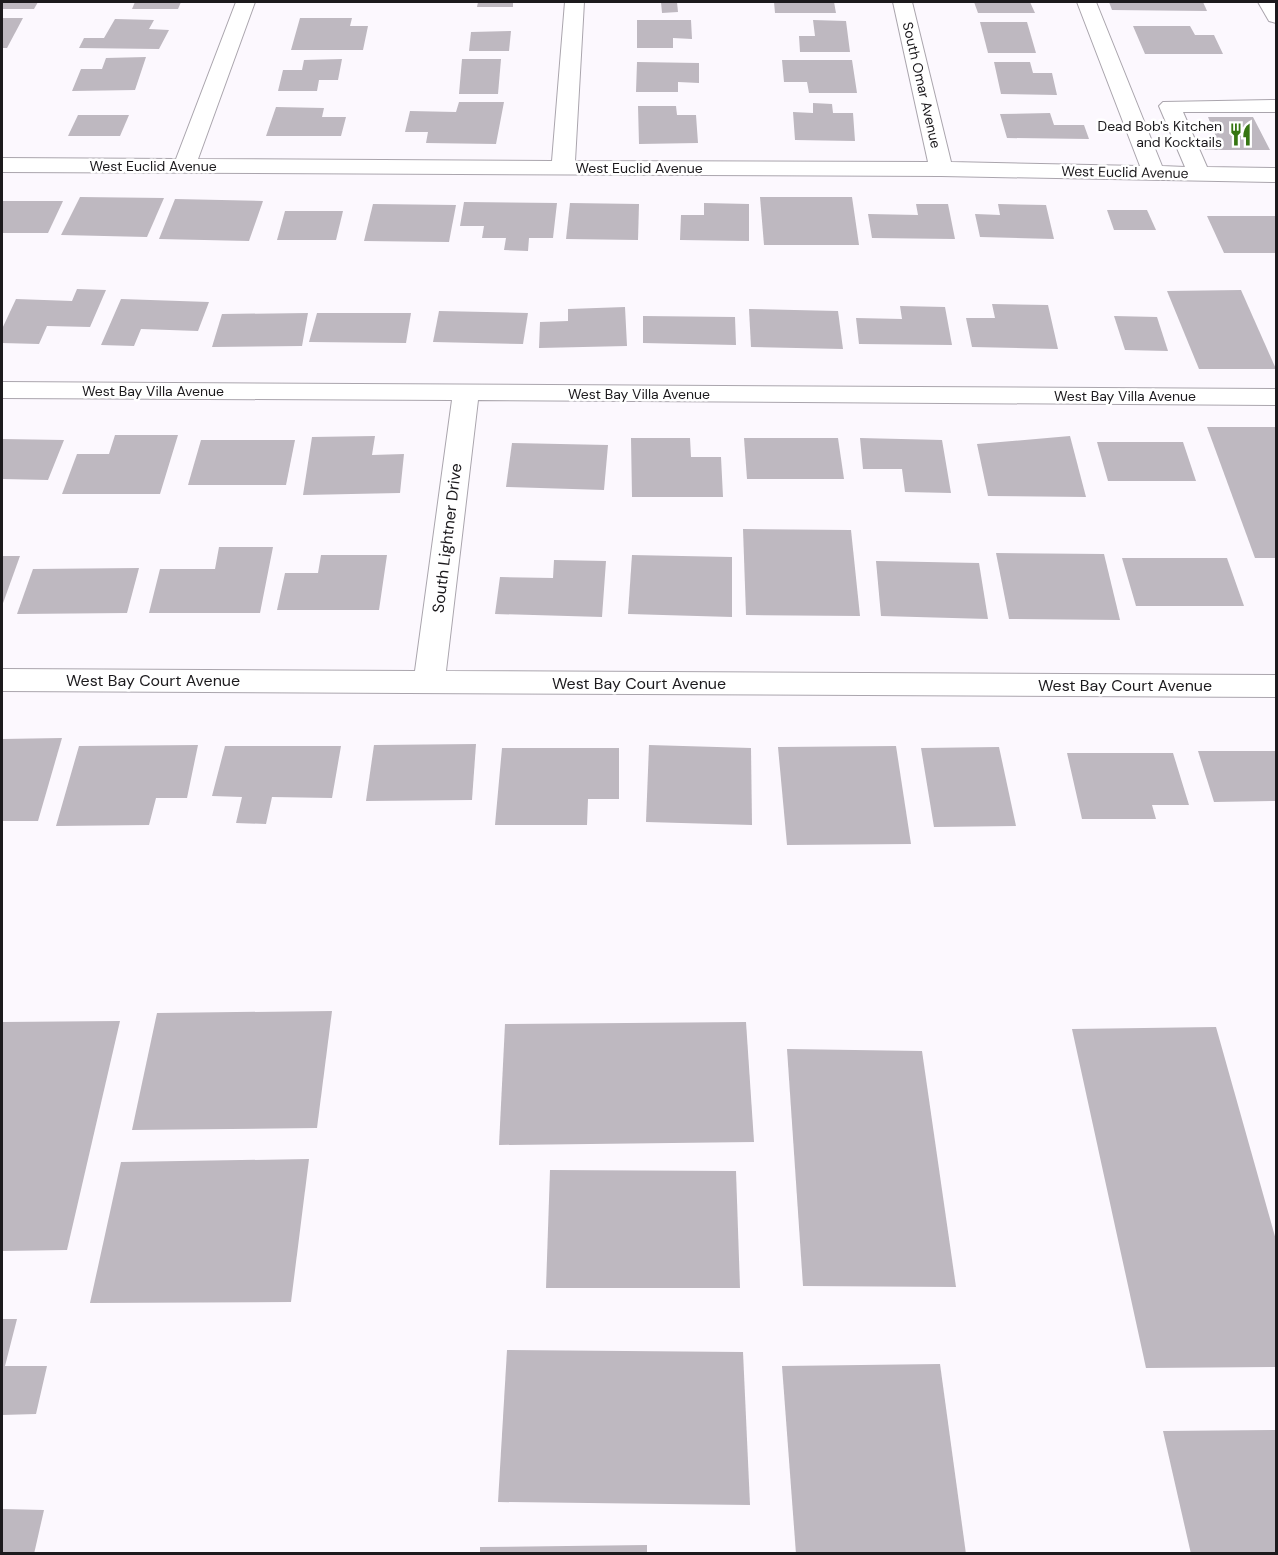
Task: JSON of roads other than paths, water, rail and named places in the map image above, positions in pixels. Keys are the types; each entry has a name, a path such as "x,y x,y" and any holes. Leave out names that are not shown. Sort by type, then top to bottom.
{"street":[{"path":"184,166 245,2"},
{"path":"563,167 575,2"},
{"name":"South Omar Avenue","path":"903,2 941,169"},
{"path":"1088,2 1154,173"},
{"path":"1199,174 1170,106 1276,106"},
{"name":"West Euclid Avenue","path":"2,165 941,169 1276,175"},
{"path":"1235,174 1242,186 1276,196"},
{"name":"West Bay Villa Avenue","path":"2,390 1276,397"},
{"name":"South Lightner Drive","path":"429,682 466,393"},
{"name":"West Bay Court Avenue","path":"2,680 1276,686"}],"place":[{"name":"Dead Bob's Kitchen and Kocktails","path":"1240,134"}]}
